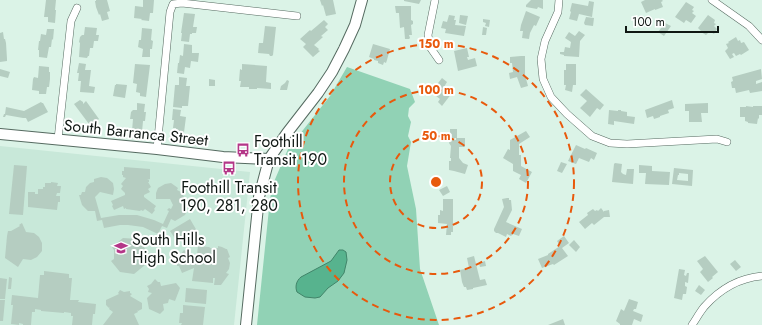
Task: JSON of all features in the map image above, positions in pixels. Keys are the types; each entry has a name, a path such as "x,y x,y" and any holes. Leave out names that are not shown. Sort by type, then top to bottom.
{"main road":[{"path":"246,325 259,197 269,159 286,133 318,93 332,72 355,25 362,0"},
{"name":"South Barranca Street","path":"0,134 157,149 222,157 269,159"}],"street":[{"path":"436,0 428,35 430,47 439,60"},
{"path":"559,0 558,12 545,41 541,59 543,80 551,97 567,114 592,136 610,143 627,144 717,139 727,142"},
{"path":"712,0 748,26 762,40"},
{"path":"157,149 170,12 173,4 182,3 297,16"},
{"path":"58,139 71,21 77,8"},
{"path":"692,325 704,307 717,294 733,284 752,277 762,276"}],"shaded area":[{"path":"347,67 410,89 415,102 409,108 408,116 411,122 408,136 411,142 407,166 416,209 420,269 439,325 257,325 270,199 273,184 288,149 330,96"},
{"name":"South Hills High School","path":"0,146 250,172 234,325 0,325"},
{"path":"339,250 346,252 347,260 344,273 338,281 328,288 320,297 305,297 297,292 296,284 301,277 331,261"}],"building":[{"path":"46,0 56,0 55,23 48,22 48,17 44,17"},
{"path":"96,0 107,0 110,11 107,12 109,19 102,21 96,7"},
{"path":"143,0 154,0 153,13 150,13 149,21 134,18 135,6 143,7"},
{"path":"320,0 333,0 336,14 326,16"},
{"path":"404,0 421,0 419,4"},
{"path":"531,0 543,0 543,9 538,7 537,9 526,7"},
{"path":"645,0 662,0 663,1 661,2 663,7 646,13 641,2"},
{"path":"589,1 594,2 592,17 579,14 577,21 569,19 572,3 588,6"},
{"path":"686,2 694,7 692,10 694,11 692,13 696,16 691,23 686,20 684,23 675,17"},
{"path":"395,6 411,6 411,20 413,21 413,24 411,25 412,35 409,35 409,39 405,39 404,27 400,28 399,13 396,13"},
{"path":"526,11 540,17 536,26 534,25 530,33 529,39 522,38 523,31 520,31"},
{"path":"184,13 195,14 193,27 197,27 196,33 190,34 189,42 181,41"},
{"path":"449,15 455,16 455,25 466,26 464,36 445,33 446,29 441,28 443,21 447,22"},
{"path":"460,15 468,16 466,25 459,23"},
{"path":"708,15 715,20 714,23 716,24 714,26 717,29 714,34 709,32 706,35 698,28"},
{"path":"586,17 594,18 593,26 585,25 584,23"},
{"path":"483,19 490,20 489,27 485,26 486,23 483,22"},
{"path":"324,20 328,24 325,27 328,30 314,45 320,51 313,57 303,47 306,44 300,39"},
{"path":"665,23 671,26 664,36 658,32"},
{"path":"265,26 276,27 272,56 269,54 258,53 259,43 263,43"},
{"path":"85,27 97,28 96,35 99,35 98,41 94,41 93,48 90,48 89,56 87,58 79,57 80,37 84,35"},
{"path":"483,27 487,28 486,35 482,35"},
{"path":"142,28 152,29 151,40 153,41 152,49 150,49 150,57 142,57 143,49 138,47 139,40 141,40"},
{"path":"47,29 54,29 51,47 49,47 47,58 39,57 38,50 41,34 46,35"},
{"path":"579,31 585,35 580,41 579,57 564,56 560,54 560,52 564,52 565,47 570,48 571,42 565,38 569,32 575,36"},
{"path":"3,32 6,43 7,61 0,62 0,33"},
{"path":"736,37 741,43 744,42 749,50 736,56 734,53 732,54 734,57 730,59 725,51 728,48 726,44"},
{"path":"184,44 192,45 192,53 199,53 198,62 191,61 190,68 185,67 184,74 177,73 180,55 183,56"},
{"path":"373,44 390,49 386,63 384,62 383,65 369,57"},
{"path":"467,48 469,57 467,57 468,60 475,58 477,66 458,71 454,51"},
{"path":"525,56 525,75 528,86 521,88 517,77 510,79 509,73 513,72 510,57"},
{"path":"79,63 86,64 85,70 91,70 89,86 95,87 94,93 80,92 81,81 78,81 79,73 77,73"},
{"path":"135,64 150,65 146,97 140,96 140,93 136,92 137,84 133,83"},
{"path":"242,64 267,66 266,82 271,83 271,89 249,89 249,87 240,87 240,69 242,70"},
{"path":"566,64 576,64 576,85 573,85 572,92 565,90 566,85 564,85 564,70 566,70"},
{"path":"39,66 49,67 50,79 46,94 39,94 39,91 32,90 34,77 38,78"},
{"path":"0,69 10,72 8,78 0,76"},
{"path":"761,69 762,79 756,81 756,84 762,82 762,91 750,93 749,90 736,93 735,88 732,88 732,77"},
{"path":"179,77 187,78 186,86 190,86 188,106 182,106 182,108 173,107 175,85 179,85"},
{"path":"442,78 447,82 444,87 452,93 442,106 438,102 440,99 431,92"},
{"path":"209,79 215,80 215,86 209,86"},
{"path":"287,80 289,81 287,90 280,90 281,86"},
{"path":"116,84 127,85 125,98 113,96"},
{"path":"586,89 604,105 600,110 597,108 590,117 580,108 587,101 580,95"},
{"path":"80,100 83,104 86,101 99,119 95,122 97,124 92,128 74,104"},
{"path":"672,100 674,108 668,110 669,113 654,119 653,116 647,118 645,110"},
{"path":"41,102 48,112 28,122 26,118 6,115 3,117 6,107 24,111"},
{"path":"137,103 145,104 144,112 146,112 142,132 132,131 133,119 130,119 131,112 133,110 137,110"},
{"path":"708,103 708,113 701,113 702,122 689,122 689,111 685,111 685,104"},
{"path":"762,106 762,115 759,115 757,124 748,123 745,121 745,117 740,117 740,107"},
{"path":"173,109 181,110 180,116 186,117 183,140 175,139 176,128 173,128 174,120 172,120"},
{"path":"609,110 621,110 627,112 627,116 635,117 634,124 614,121 614,125 608,124"},
{"path":"450,129 457,129 457,138 450,138"},
{"path":"526,131 530,137 519,144 519,155 521,155 521,166 532,172 526,183 519,179 521,175 513,171 513,164 503,158 508,149 510,150 510,140"},
{"path":"456,138 465,138 465,147 459,147 459,158 463,163 468,165 465,174 449,170 449,161 451,161 451,146 449,143 450,140 456,140"},
{"path":"576,145 597,153 594,160 591,158 589,162 579,158 576,164 568,161"},
{"path":"561,162 567,164 562,173 557,171"},
{"path":"615,163 622,164 621,172 626,175 627,169 634,169 633,184 612,182"},
{"path":"14,165 27,166 23,215 9,214"},
{"path":"639,165 652,166 652,171 670,172 669,185 645,184 646,173 639,173"},
{"path":"124,167 150,169 150,179 147,180 149,180 148,182 151,187 148,189 150,192 144,195 144,197 156,206 152,214 145,209 140,211 126,208 124,209 123,206 114,210 111,201 125,195 121,189 123,186 121,184 126,178 122,175"},
{"path":"674,168 693,170 692,186 672,184","holes":["679,173 688,174 688,181 677,180"]},
{"path":"101,177 107,178 113,183 114,189 113,195 100,192 95,197 101,218 119,215 137,215 163,224 169,211 167,210 169,208 171,209 173,205 170,199 156,199 156,193 158,188 165,184 171,183 178,188 177,190 181,192 184,197 184,206 187,206 187,211 185,215 175,221 171,219 167,228 162,226 158,234 143,227 128,225 104,228 102,220 97,221 95,211 88,211 82,205 79,195 81,195 82,192 85,192 86,187 90,183 94,182 94,179"},
{"path":"45,183 58,183 57,186 61,186 60,193 57,193 56,196 60,196 60,202 58,202 57,210 28,207 28,192 35,192 35,194 38,194 38,189 43,189 43,187 45,187"},
{"path":"447,186 450,192 443,196 439,190"},
{"path":"509,198 509,200 511,200 512,210 506,222 522,229 519,236 513,234 511,236 507,234 506,237 494,231 504,207 502,199"},
{"path":"443,199 453,199 453,232 451,232 451,235 446,235 447,224 438,223 438,215 440,215 440,210 443,211"},
{"path":"601,208 604,212 609,210 610,217 604,217 594,225 592,223 585,229 579,222 593,209 598,211"},
{"path":"190,219 197,231 188,237 190,239 188,240 186,238 178,243 170,231"},
{"path":"22,223 26,232 34,233 39,237 42,243 42,251 37,257 31,260 23,259 18,267 5,258 7,236 8,231 20,226 19,225"},
{"path":"564,236 569,243 562,248 568,256 554,265 553,264 542,268 538,259 548,255 560,246 557,241"},
{"path":"123,238 138,239 146,250 146,253 153,254 152,263 145,262 145,265 134,274 120,272 111,261 114,259 114,250 112,247"},
{"path":"574,240 580,247 576,252 569,245"},
{"path":"198,246 209,247 214,250 218,248 218,246 227,249 230,257 228,258 230,263 229,269 226,273 229,274 221,285 214,285 215,278 213,278 213,283 192,281 194,268 182,273 179,266 175,264 176,257 178,257 178,255 180,255 184,250 195,257"},
{"path":"474,256 480,280 485,279 487,285 467,290 462,282 460,270 469,268 467,258"},
{"path":"705,256 718,272 708,282 700,272 703,269 697,261"},
{"path":"735,260 741,267 736,271 730,264"},
{"path":"485,261 486,266 480,267 479,263"},
{"path":"679,269 685,270 684,275 686,276 687,273 689,273 688,283 685,282 685,286 687,287 686,294 683,294 682,300 674,298"},
{"path":"44,271 69,274 69,278 72,278 70,300 79,300 78,302 96,304 92,325 72,325 73,316 71,316 71,313 41,311 35,309 35,312 32,312 31,325 23,325 19,323 19,325 11,324 13,305 11,305 12,295 38,298 40,275 44,275"},
{"path":"9,277 12,278 11,289 8,289"},
{"path":"0,278 7,279 5,299 0,299"},
{"path":"155,279 160,282 161,286 176,283 180,288 175,301 169,299 168,303 163,304 164,310 160,314 149,309 147,298 152,293 148,292 149,289 147,286"},
{"path":"699,285 705,290 701,295 695,291"},
{"path":"186,288 207,290 206,304 185,302"},
{"path":"120,290 124,292 130,291 132,294 130,296 142,303 142,309 137,310 138,312 134,314 139,325 103,325 113,312 109,309 110,307 109,308 106,305 106,300 119,294 118,293"},
{"path":"629,299 638,302 636,309 633,311 643,315 641,322 634,319 632,325 620,325 616,321 621,309 624,311"},
{"path":"0,300 5,300 3,321 0,321"},
{"path":"183,305 205,307 203,325 181,325 182,323 179,323 180,313 183,313"},
{"path":"563,319 565,325 548,325"}],"place":[{"name":"Foothill Transit 190","path":"243,150"},
{"name":"Foothill Transit 190, 281, 280","path":"229,168"},
{"name":"South Hills High School","path":"121,248"}]}
